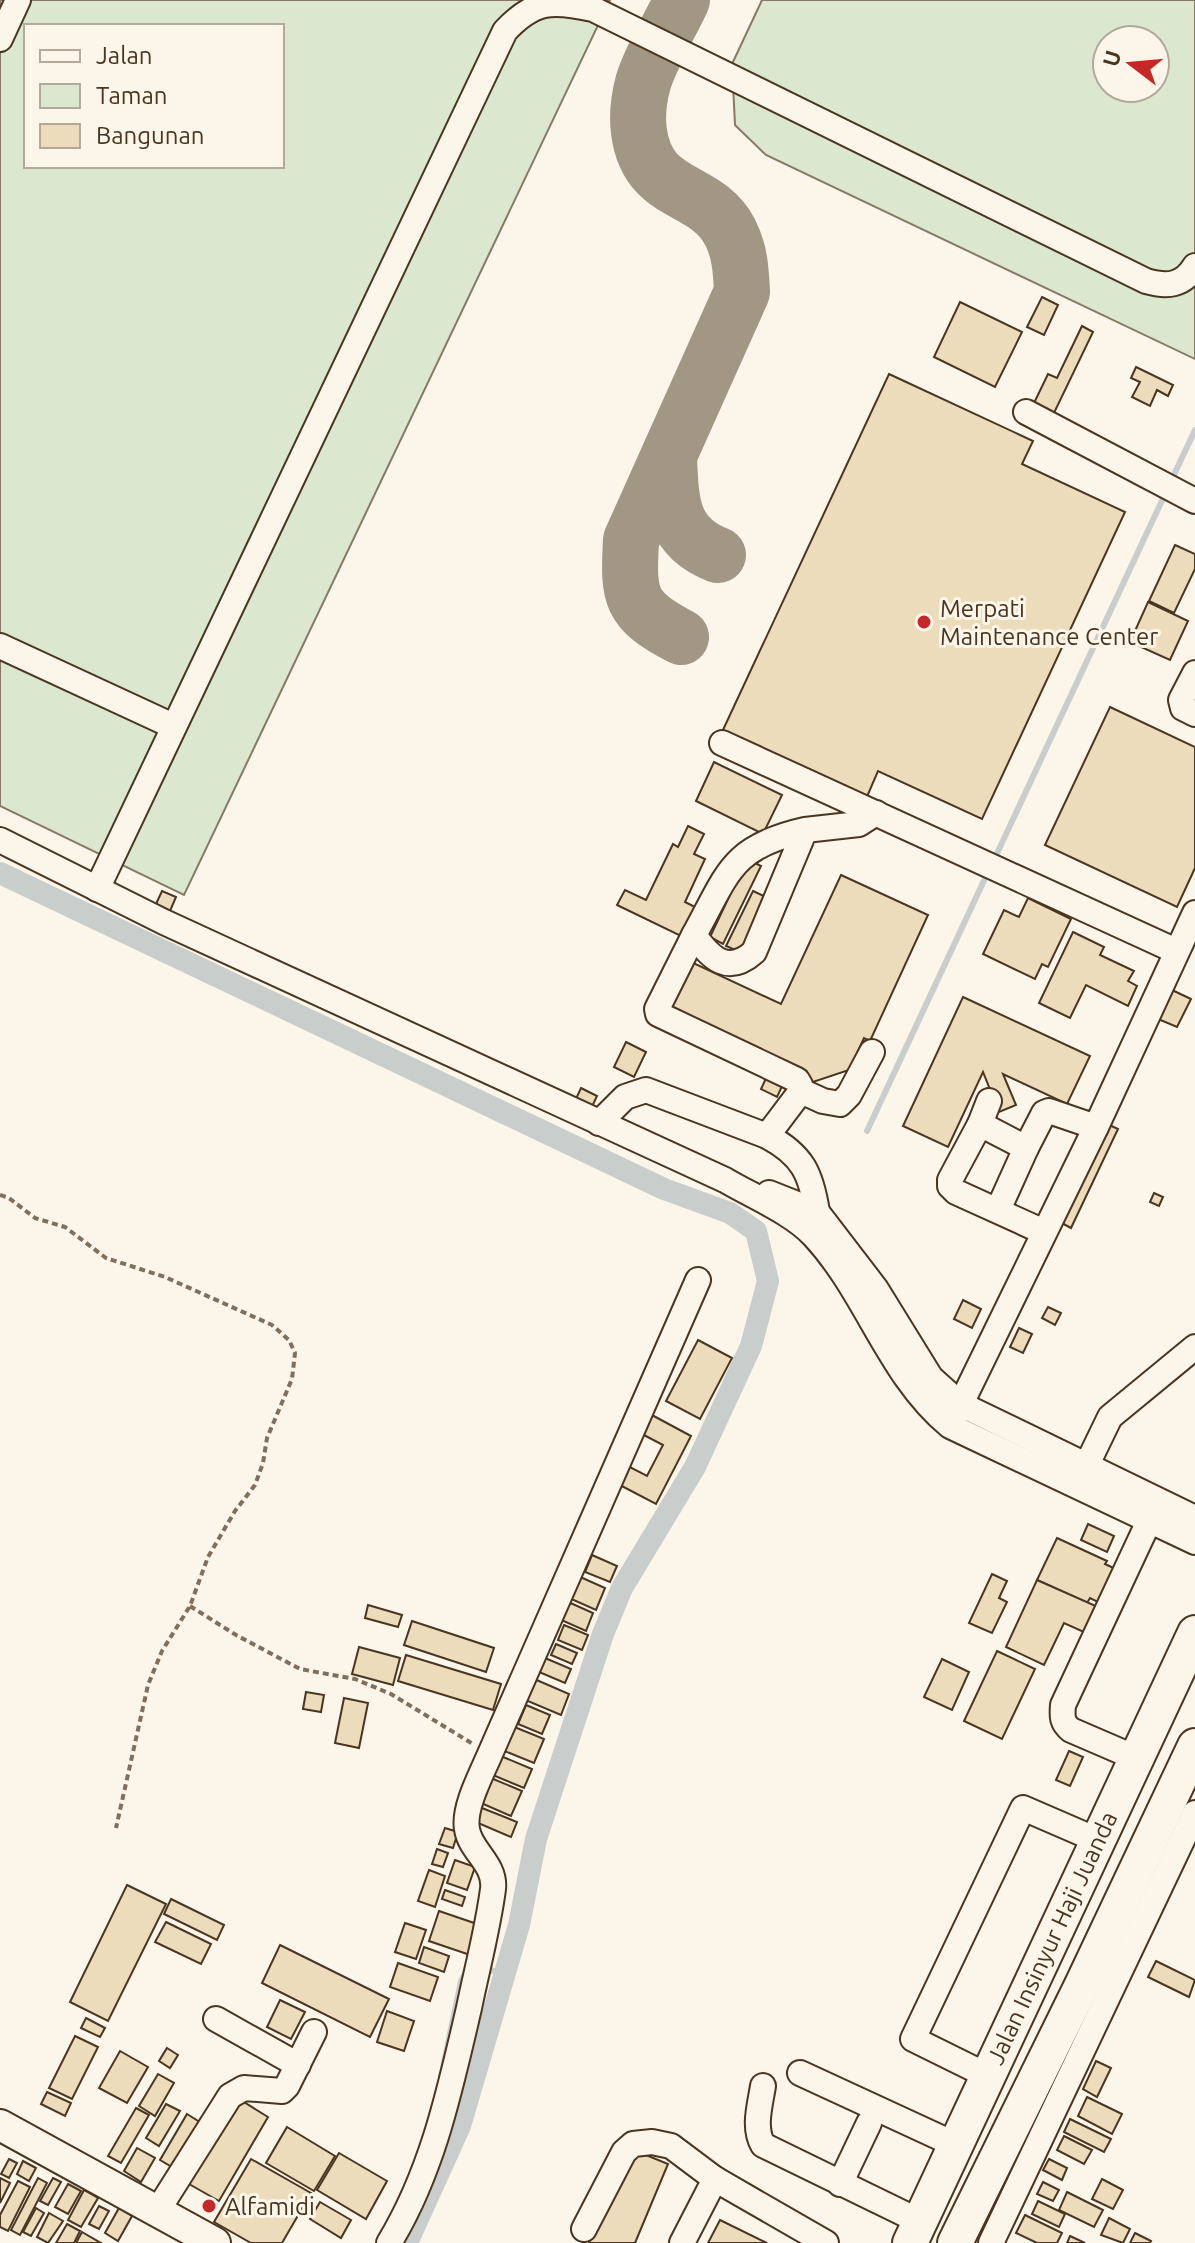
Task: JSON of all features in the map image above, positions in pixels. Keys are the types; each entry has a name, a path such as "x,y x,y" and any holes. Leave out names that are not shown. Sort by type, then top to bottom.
{"highway":[{"name":"Jalan Insinyur Haji Juanda","path":"915,2233 1195,1633"},
{"name":"Jalan Insinyur Haji Juanda","path":"955,2243 1195,1746"},
{"path":"1039,1964 1082,1985"}],"main road":[{"path":"0,2125 215,2243"}],"street":[{"path":"0,39 18,0"},
{"path":"97,889 505,31 530,5 548,1 568,2 593,9 1146,281 1176,284 1189,275 1195,266"},
{"path":"1026,412 1195,501"},
{"path":"0,646 173,726"},
{"path":"1195,673 1181,700 1183,708 1195,714"},
{"path":"722,743 1176,951"},
{"path":"872,1052 849,1095 840,1104 823,1101 801,1091 797,1080 658,1014 657,1009 711,903 740,858 777,837 805,830 859,824 876,813"},
{"path":"694,935 706,952 730,964 742,963 754,952 805,830"},
{"path":"0,840 97,889 725,1180 798,1222 813,1234 842,1272 914,1388 934,1412 959,1406 1096,1127 1195,913"},
{"path":"599,1123 625,1097 646,1090 767,1136 785,1146 806,1170 813,1182 817,1212"},
{"path":"767,1136 801,1091"},
{"path":"989,1101 950,1180 950,1186 956,1192 1044,1232"},
{"path":"998,1210 1044,1113 1049,1111 1096,1127"},
{"path":"980,1124 1026,1148"},
{"path":"725,1180 778,1195 817,1212 876,1289 931,1378 959,1406 1195,1518"},
{"path":"389,2243 405,2217 440,2127 477,1972 493,1878 471,1841 466,1818 490,1754 698,1280"},
{"path":"1085,1468 1110,1417 1195,1347"},
{"path":"1085,1468 1150,1519 1195,1542"},
{"path":"1136,1758 1071,1730 1062,1716 1063,1705 1150,1519"},
{"path":"988,2076 913,2039 1023,1808 1097,1840"},
{"path":"991,2243 1195,1813"},
{"path":"216,2019 298,2065"},
{"path":"158,2210 230,2096 244,2088 282,2091 314,2032"},
{"path":"800,2073 956,2145"},
{"path":"763,2086 758,2127 758,2137 763,2145 840,2184 915,2233"},
{"path":"840,2184 869,2123"},
{"path":"584,2229 617,2160 633,2144 652,2142 671,2146 715,2179 826,2243"},
{"path":"682,2243 715,2179"}],"path":[{"path":"0,1195 9,1198 35,1218 65,1227 106,1258 165,1277 272,1325 289,1340 295,1353 292,1379 267,1438 255,1485 235,1511 208,1557 190,1606 162,1651 148,1685 116,1828"},
{"path":"190,1606 300,1669 355,1679 391,1694 490,1754"}],"green space":[{"path":"0,0 610,0 184,895 0,806"},
{"path":"762,0 1195,0 1195,359 766,155 735,125 732,64"}],"building":[{"path":"1042,297 1058,305 1044,335 1027,327"},
{"path":"960,302 1022,332 995,387 934,357"},
{"path":"1082,326 1093,332 1054,413 1034,403 1048,374 1057,378"},
{"path":"1136,367 1173,385 1168,396 1157,390 1150,406 1132,397 1140,382 1131,378"},
{"name":"Merpati Maintenance Center","path":"889,374 1033,441 1022,464 1125,512 982,819 878,771 866,799 722,732"},
{"path":"1175,545 1195,554 1195,569 1174,613 1149,601"},
{"path":"1148,602 1188,621 1170,660 1130,642"},
{"path":"1110,707 1195,747 1195,868 1177,907 1045,845"},
{"path":"714,762 782,795 763,834 696,801"},
{"path":"688,826 704,834 694,854 705,859 685,902 697,908 683,937 617,905 625,890 646,900 673,844 678,847"},
{"path":"747,859 761,866 723,944 710,937"},
{"path":"841,875 928,915 870,1041 864,1038 849,1070 810,1083 662,1014 687,960 781,1004"},
{"path":"162,891 176,897 170,911 156,904"},
{"path":"753,891 766,897 740,952 726,946"},
{"path":"1028,898 1071,919 1048,967 1042,964 1035,979 983,954 1004,910 1019,917"},
{"path":"1073,932 1104,947 1100,955 1134,971 1128,981 1137,986 1128,1006 1086,985 1070,1018 1039,1003"},
{"path":"1172,990 1191,999 1177,1027 1158,1019"},
{"path":"963,997 1090,1056 1067,1104 1003,1074 1016,1105 999,1112 983,1072 948,1147 903,1126"},
{"path":"626,1042 646,1052 634,1077 614,1067"},
{"path":"768,1074 784,1082 777,1097 761,1089"},
{"path":"581,1088 597,1096 590,1111 574,1103"},
{"path":"1103,1122 1118,1129 1071,1228 1056,1220"},
{"path":"1154,1193 1163,1197 1159,1206 1150,1202"},
{"path":"963,1300 981,1309 972,1328 954,1319"},
{"path":"1048,1307 1061,1313 1055,1325 1042,1318"},
{"path":"1019,1328 1032,1334 1023,1353 1010,1347"},
{"path":"698,1340 732,1358 700,1419 666,1401"},
{"path":"650,1414 691,1436 656,1504 616,1483 626,1465 647,1476 663,1445 640,1433"},
{"path":"1088,1524 1114,1536 1107,1552 1081,1540"},
{"path":"1057,1538 1107,1561 1105,1564 1118,1570 1102,1604 1090,1598 1087,1603 1037,1580"},
{"path":"592,1555 617,1566 610,1582 585,1572"},
{"path":"992,1574 1007,1581 999,1598 1007,1602 992,1633 969,1623"},
{"path":"578,1576 605,1588 596,1610 569,1598"},
{"path":"1037,1580 1098,1607 1086,1633 1064,1623 1044,1665 1006,1647"},
{"path":"566,1601 593,1613 586,1631 559,1619"},
{"path":"368,1605 402,1615 398,1627 365,1618"},
{"path":"412,1621 494,1648 486,1672 404,1645"},
{"path":"564,1625 588,1635 582,1650 558,1640"},
{"path":"556,1644 577,1653 572,1664 551,1655"},
{"path":"359,1647 400,1658 393,1685 352,1674"},
{"path":"997,1651 1035,1669 1002,1739 964,1721"},
{"path":"406,1655 501,1684 493,1710 398,1681"},
{"path":"545,1658 571,1669 565,1683 539,1672"},
{"path":"942,1659 969,1672 952,1710 924,1697"},
{"path":"532,1678 569,1694 561,1715 523,1699"},
{"path":"306,1692 324,1695 321,1712 303,1709"},
{"path":"344,1698 368,1703 359,1748 335,1743"},
{"path":"526,1705 550,1715 542,1734 518,1724"},
{"path":"512,1726 544,1739 534,1763 502,1750"},
{"path":"1069,1751 1083,1757 1070,1786 1056,1780"},
{"path":"496,1754 532,1769 524,1788 488,1773"},
{"path":"491,1778 522,1791 511,1816 481,1803"},
{"path":"477,1806 517,1822 511,1837 471,1820"},
{"path":"445,1828 458,1832 453,1848 439,1844"},
{"path":"437,1849 448,1853 443,1867 432,1864"},
{"path":"455,1860 475,1867 467,1890 447,1883"},
{"path":"429,1870 445,1876 435,1907 418,1901"},
{"path":"127,1885 166,1904 108,2021 70,2002"},
{"path":"445,1890 465,1897 462,1906 442,1899"},
{"path":"171,1899 224,1925 217,1940 164,1914"},
{"path":"439,1911 480,1925 470,1955 429,1941"},
{"path":"166,1922 211,1944 201,1964 155,1942"},
{"path":"405,1923 426,1930 416,1959 395,1952"},
{"path":"280,1945 389,1999 370,2037 262,1983"},
{"path":"424,1947 449,1956 444,1972 419,1963"},
{"path":"1156,1961 1195,1980 1189,1997 1148,1977"},
{"path":"398,1963 438,1977 430,2001 390,1987"},
{"path":"280,2000 305,2012 291,2039 267,2027"},
{"path":"387,2011 414,2021 404,2051 377,2042"},
{"path":"86,2018 105,2028 100,2037 81,2028"},
{"path":"75,2036 98,2047 72,2099 49,2088"},
{"path":"167,2048 178,2055 170,2068 159,2061"},
{"path":"120,2051 148,2067 127,2103 99,2088"},
{"path":"1096,2061 1111,2068 1097,2097 1083,2089"},
{"path":"158,2074 174,2083 155,2116 139,2106"},
{"path":"47,2092 71,2103 65,2116 41,2104"},
{"path":"1087,2097 1122,2114 1112,2134 1078,2116"},
{"path":"239,2099 268,2117 219,2201 189,2184"},
{"path":"166,2104 180,2111 159,2146 146,2138"},
{"path":"136,2108 149,2115 121,2163 108,2156"},
{"path":"187,2114 203,2124 177,2170 160,2160"},
{"path":"1070,2119 1111,2139 1104,2152 1064,2132"},
{"path":"287,2127 335,2156 314,2191 266,2163"},
{"path":"1064,2136 1092,2150 1084,2164 1057,2150"},
{"path":"137,2148 155,2158 141,2182 124,2171"},
{"path":"629,2148 668,2164 635,2243 589,2243"},
{"path":"339,2153 387,2181 366,2219 317,2190"},
{"path":"9,2159 17,2163 9,2178 1,2174"},
{"path":"251,2159 311,2193 282,2243 251,2243 214,2222"},
{"path":"1049,2159 1067,2168 1062,2180 1043,2170"},
{"path":"23,2161 36,2168 29,2181 17,2174"},
{"path":"0,2178 10,2183 0,2203"},
{"path":"38,2178 47,2183 20,2235 11,2230"},
{"path":"53,2178 61,2182 48,2205 40,2201"},
{"path":"1102,2179 1123,2190 1113,2209 1092,2199"},
{"path":"18,2181 30,2187 8,2231 0,2227 0,2215"},
{"path":"1043,2182 1059,2190 1053,2201 1037,2194"},
{"path":"68,2184 81,2191 68,2214 55,2207"},
{"path":"84,2190 98,2198 81,2227 68,2220"},
{"path":"1067,2192 1103,2210 1094,2227 1059,2210"},
{"path":"1038,2201 1065,2214 1059,2227 1032,2214"},
{"path":"320,2202 351,2220 341,2238 310,2219"},
{"path":"99,2206 109,2211 99,2229 89,2224"},
{"path":"36,2208 44,2213 31,2236 23,2232"},
{"path":"119,2208 132,2216 118,2241 105,2233"},
{"path":"49,2213 63,2221 48,2243 37,2237"},
{"path":"1025,2215 1062,2233 1057,2243 1037,2243 1016,2233"},
{"path":"1109,2218 1130,2229 1123,2243 1101,2235"},
{"path":"720,2220 767,2243 708,2243"},
{"path":"67,2224 80,2231 74,2243 56,2243"},
{"path":"82,2232 101,2243 76,2243"},
{"path":"1135,2233 1151,2241 1150,2243 1130,2243"},
{"path":"1070,2236 1085,2243 1067,2243"}],"waterway":[{"path":"1171,481 1195,430"},
{"path":"993,862 1166,492"},
{"path":"867,1131 988,872"},
{"path":"0,873 664,1189 730,1213 756,1231 768,1281 751,1346 695,1467 622,1588 603,1634 536,1839 519,1925 460,2126 407,2243"},
{"path":"483,1969 505,1973"},
{"path":"441,2077 461,1981 466,1972"}],"taxiway":[{"path":"681,637 651,618 635,600 630,575 631,540 742,292 738,254 730,232 720,217 707,206 665,181 654,169 645,154 639,132 639,108 646,73 682,0"},
{"path":"669,458 673,503 682,528 702,547 718,555"}],"place":[{"name":"Merpati Maintenance Center","path":"924,622"},
{"name":"Alfamidi","path":"209,2206"}]}
